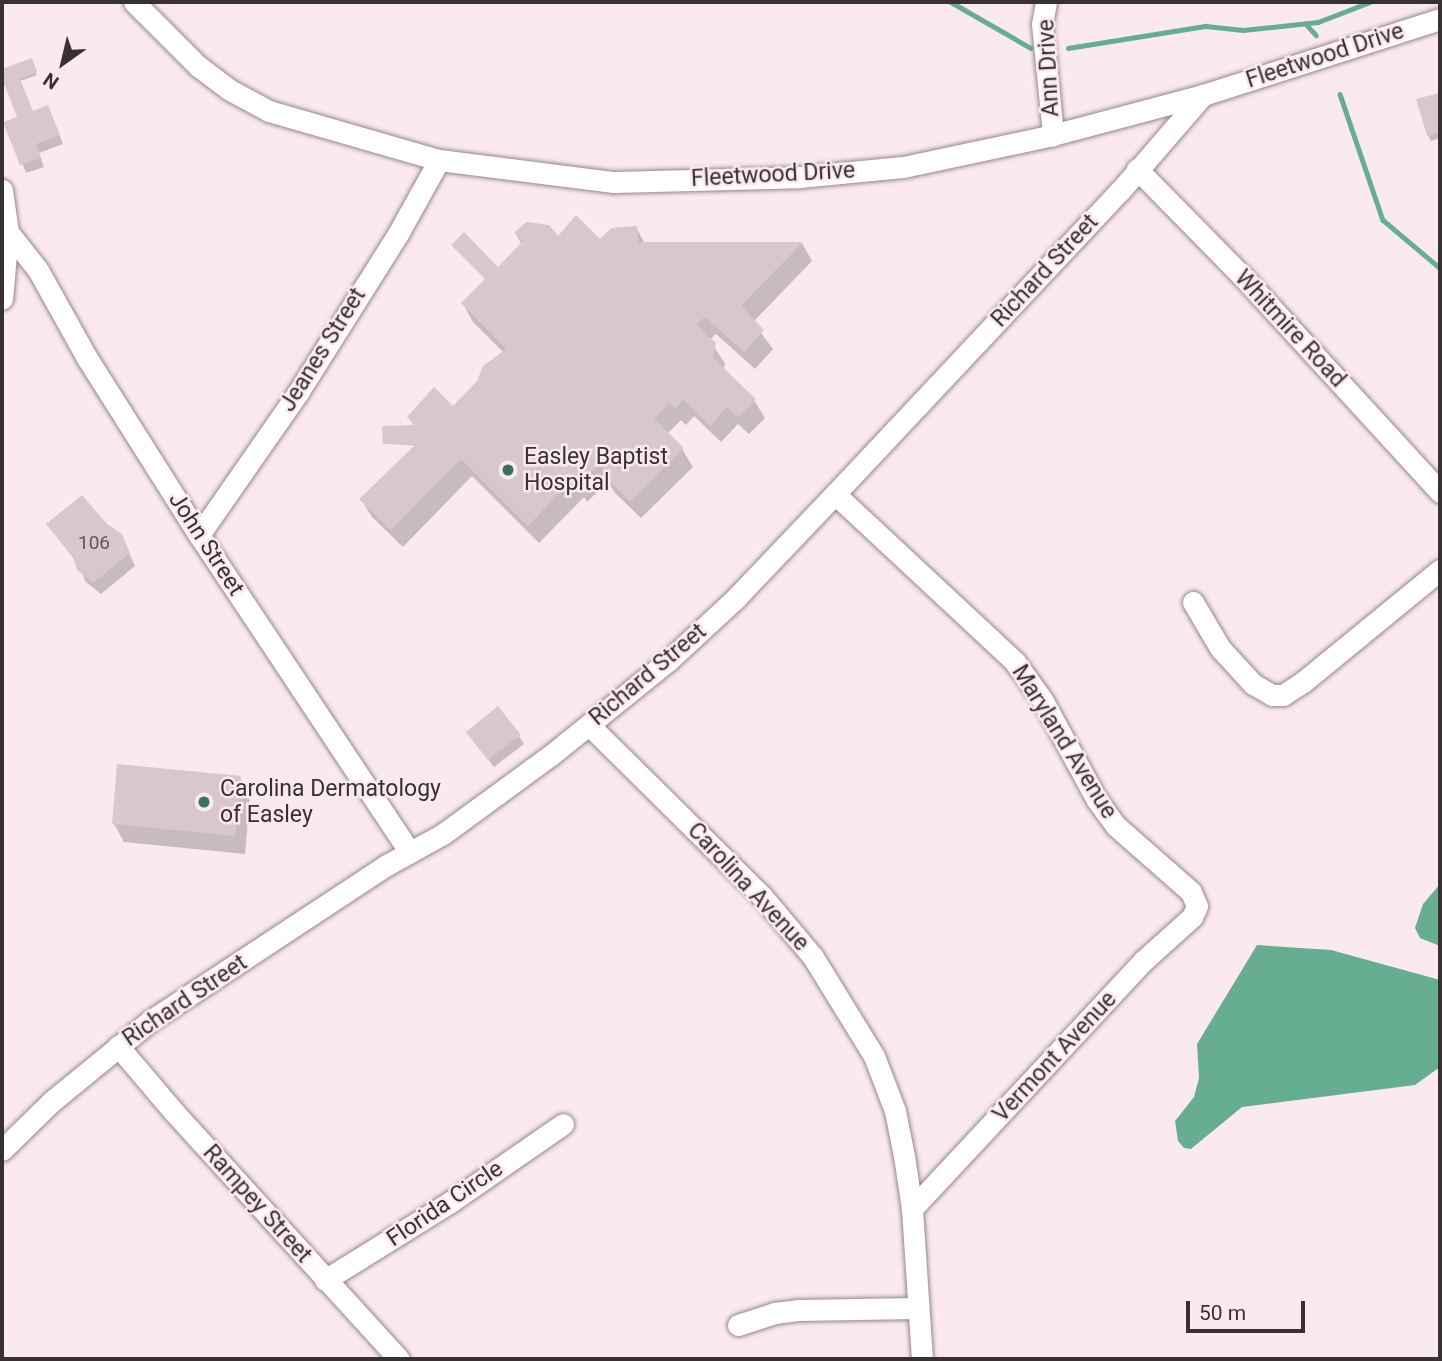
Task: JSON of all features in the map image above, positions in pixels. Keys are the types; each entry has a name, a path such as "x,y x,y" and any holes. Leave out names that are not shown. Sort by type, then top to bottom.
{"street":[{"name":"Fleetwood Drive","path":"134,2 198,66 228,89 269,111 439,160 614,181 799,177 903,167 1053,135 1203,95 1440,19"},
{"name":"Ann Drive","path":"1046,2 1042,24 1053,135"},
{"name":"Richard Street","path":"2,1150 51,1102 150,1021 410,852 443,834 590,725 668,661 736,598 835,494 1120,191 1203,95"},
{"name":"Jeanes Street","path":"199,535 299,391 398,232 439,160"},
{"name":"Whitmire Road","path":"1137,169 1245,279 1440,492"},
{"path":"2,190 8,232 2,299"},
{"name":"John Street","path":"8,232 38,270 87,358 199,535 410,852"},
{"name":"Maryland Avenue","path":"835,494 1015,662 1043,701 1097,800 1116,826 1191,892 1197,906"},
{"path":"1193,602 1220,648 1253,684 1272,695 1283,695 1303,682 1440,570"},
{"name":"Carolina Avenue","path":"590,725 761,895 813,957 874,1056 891,1100 912,1209 922,1359"},
{"name":"Vermont Avenue","path":"912,1209 1143,961 1192,917 1197,906"},
{"name":"Rampey Street","path":"118,1046 325,1280 399,1359"},
{"name":"Florida Circle","path":"325,1280 452,1201 563,1124"},
{"path":"738,1325 774,1312 917,1308"}],"shaded area":[{"path":"1440,884 1440,946 1420,938 1415,928 1423,904"},
{"path":"1257,945 1331,950 1440,980 1440,1067 1415,1085 1242,1107 1191,1149 1184,1148 1178,1141 1175,1121 1194,1097 1199,1078 1197,1044"}],"building":[{"path":"32,58 37,72 20,79 33,111 48,105 60,135 36,144 41,158 20,165 3,122 17,117 4,83 2,84 2,69"},
{"path":"1439,93 1440,132 1427,136 1416,99"},
{"path":"576,215 600,239 611,228 637,226 638,242 803,242 741,306 764,330 744,352 705,317 696,325 716,343 713,358 756,399 738,417 727,407 710,426 683,399 675,409 670,403 654,419 684,448 630,501 603,475 607,471 599,464 576,485 572,480 528,526 461,459 391,530 359,499 415,445 383,444 382,426 414,425 407,417 434,387 453,406 477,381 483,366 506,349 461,303 485,279 451,245 464,232 498,267 523,241 514,233 526,222 549,225 558,236"},
{"path":"82,495 107,524 122,534 130,553 93,583 77,570 73,557 46,524"},
{"path":"498,706 521,735 488,760 466,732"},
{"path":"117,764 241,776 235,836 112,824"}],"waterway":[{"path":"951,2 1031,48"},
{"path":"1068,48 1206,26 1243,30 1318,22 1370,2"},
{"path":"1306,24 1316,35"},
{"path":"1340,94 1383,220 1440,268"}],"place":[{"name":"Easley Baptist Hospital","path":"508,470"},
{"name":"Carolina Dermatology of Easley","path":"204,802"}]}
